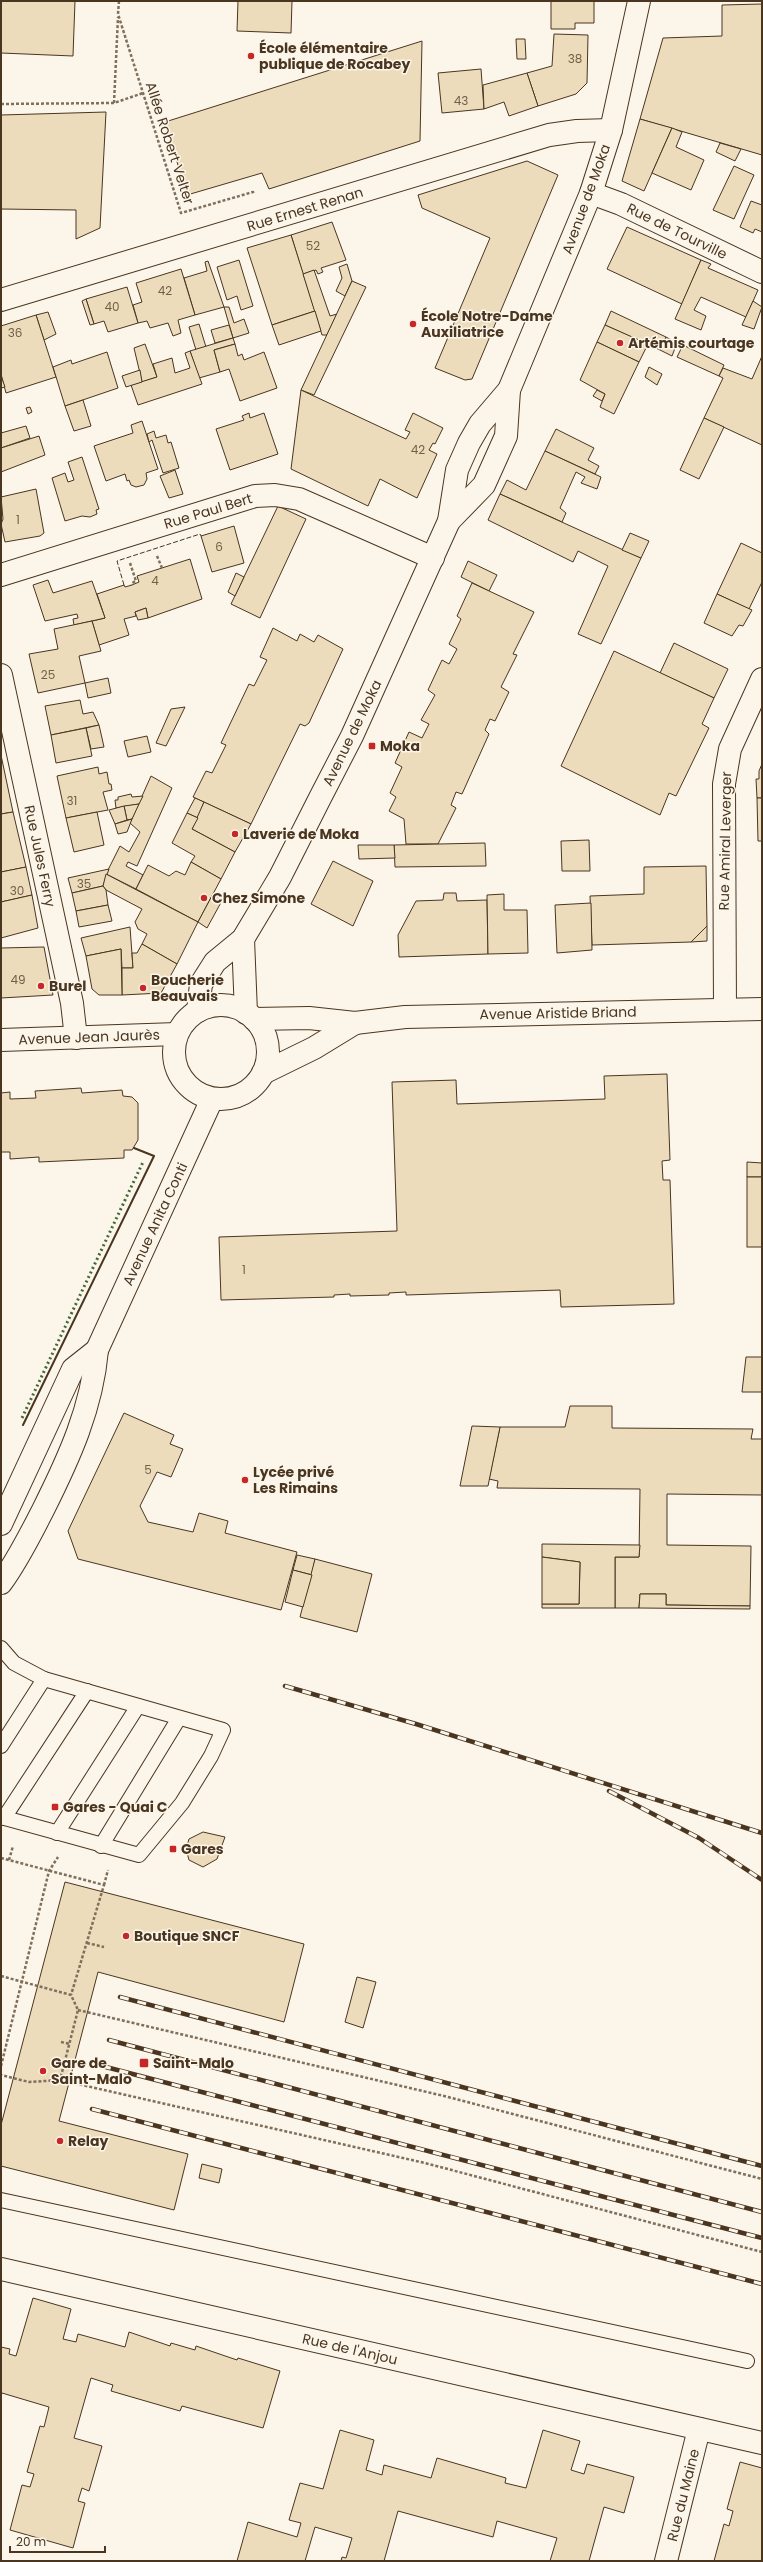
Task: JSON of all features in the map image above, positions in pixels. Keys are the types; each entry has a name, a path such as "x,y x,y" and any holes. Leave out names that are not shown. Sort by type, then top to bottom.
{"street":[{"name":"Avenue de Moka","path":"198,1011 201,984 215,962 243,939 280,877 332,776 449,521 457,470 469,443 480,424 509,390 591,193 610,130 639,1"},
{"name":"Rue Ernest Renan","path":"1,300 549,135 577,131 610,130"},
{"name":"Rue de Tourville","path":"591,193 621,204 762,272"},
{"name":"Avenue de Moka","path":"449,521 484,484 506,436 509,390"},
{"name":"Rue Paul Bert","path":"1,575 255,496 275,495 299,499 433,558"},
{"name":"Rue Jules Ferry","path":"1,676 71,995 76,1038"},
{"name":"Rue Amiral Leverger","path":"725,1010 724,784 730,749 762,679"},
{"path":"243,939 250,1016"},
{"path":"222,1005 235,1007 250,1016 263,1030 267,1044 267,1059 263,1073 254,1085 242,1094 228,1099 212,1099 199,1094 188,1086 179,1075 174,1062 173,1048 177,1034 185,1021 198,1011 222,1005"},
{"name":"Avenue Aristide Briand","path":"250,1016 309,1018 355,1023 405,1017 762,1009"},
{"name":"Avenue Aristide Briand","path":"263,1073 314,1048 355,1023"},
{"name":"Avenue Jean Jaurès","path":"1,1040 177,1034"},
{"name":"Avenue Anita Conti","path":"1,1583 17,1562 72,1453 94,1380 97,1350 212,1099"},
{"name":"Avenue Anita Conti","path":"1,1524 73,1369 97,1350"},
{"name":"Rue de l'Anjou","path":"1,2269 762,2443"},
{"name":"Rue du Maine","path":"666,2561 700,2430"}],"lane":[{"path":"1,1648 14,1663 44,1679 88,1691 223,1730 211,1756 182,1803 139,1855 101,1846 2,1818 88,1691"},
{"path":"1,1746 44,1679"},
{"path":"57,1833 138,1706"},
{"path":"101,1846 179,1718"},
{"path":"1,2200 747,2361"}],"path":[{"name":"Allée Robert Velter","path":"119,1 118,14 181,213 253,192 263,221"},
{"path":"114,103 118,14"},
{"path":"1,104 114,103 143,93"},
{"path":"124,564 130,562 136,581 132,583 132,585"},
{"path":"9,1860 15,1841"},
{"path":"1,2066 49,1871 61,1853"},
{"path":"1,1858 104,1885"},
{"path":"60,2080 78,2010 71,1995 88,1943 109,1865"},
{"path":"88,1943 104,1947"},
{"path":"1,1976 71,1995"},
{"path":"78,2010 444,2096 762,2179"},
{"path":"61,2042 70,2044"},
{"path":"1,2075 29,2082 60,2080 426,2163 762,2252"}],"building":[{"path":"1,1 75,1 73,56 1,53"},
{"path":"238,1 292,1 291,33 237,31"},
{"path":"551,1 594,1 594,23 575,23 575,29 551,29"},
{"path":"762,4 762,155 640,119 663,38 722,36 722,5"},
{"path":"554,34 588,35 587,83 576,94 538,106 527,73 552,66"},
{"path":"516,39 525,39 526,59 517,59"},
{"path":"422,41 420,141 269,189 262,173 187,195 165,122"},
{"path":"481,69 484,109 442,113 438,73"},
{"path":"527,73 538,106 509,116 504,102 484,109 483,85"},
{"path":"106,112 100,228 76,239 76,210 1,209 1,115"},
{"path":"640,119 672,128 644,191 622,181"},
{"path":"672,128 682,132 676,147 704,160 691,190 652,173"},
{"path":"720,143 741,149 735,161 716,152"},
{"path":"527,161 558,175 472,379 465,380 435,368 490,238 422,208 418,195"},
{"path":"734,166 754,175 734,219 713,210"},
{"path":"751,201 762,205 762,232 755,229 753,233 740,227"},
{"path":"332,222 346,260 321,268 323,272 318,274 316,270 303,274 291,235"},
{"path":"627,227 701,260 682,304 607,269"},
{"path":"291,235 315,311 272,325 247,248"},
{"path":"239,260 253,306 241,310 237,296 227,300 217,267"},
{"path":"701,260 711,264 708,268 758,290 746,317 701,297 694,310 706,316 701,330 675,319"},
{"path":"208,261 224,307 195,315 184,278 207,271 205,262"},
{"path":"347,264 352,281 345,296 336,291 342,278 339,267"},
{"path":"181,269 195,315 178,320 181,333 173,336 168,323 150,328 147,321 138,323 133,305 142,302 136,283"},
{"path":"314,270 330,316 337,314 327,335 322,335 303,274"},
{"path":"352,281 366,287 314,395 301,390"},
{"path":"127,287 138,323 108,332 104,321 94,324 86,299"},
{"path":"86,299 94,324 90,325 82,301"},
{"path":"753,301 762,307 754,329 742,325"},
{"path":"224,307 229,307 234,323 244,319 249,333 233,338"},
{"path":"315,311 321,331 279,345 272,325"},
{"path":"611,311 666,337 660,350 605,325"},
{"path":"48,312 56,334 44,340 36,315"},
{"path":"36,315 56,377 6,393 1,374 1,326"},
{"path":"199,324 206,347 196,350 189,327"},
{"path":"229,325 233,338 215,343 211,330"},
{"path":"605,325 648,344 639,362 597,342"},
{"path":"666,337 677,343 672,356 660,350"},
{"path":"233,338 235,344 214,350 220,372 199,378 190,351"},
{"path":"597,342 639,362 614,414 600,407 605,394 580,380"},
{"path":"145,344 157,377 142,382 134,348"},
{"path":"235,344 238,356 242,354 244,360 264,352 277,388 240,401 229,369 220,372 214,350"},
{"path":"683,345 724,365 719,376 677,357"},
{"path":"190,351 202,384 138,405 131,385 157,377 153,364 172,358 175,373 190,368 185,353"},
{"path":"107,352 118,388 65,406 53,367 71,360 72,364"},
{"path":"762,356 762,445 704,418 723,378 719,376 723,368 752,379"},
{"path":"649,367 662,374 657,385 645,377"},
{"path":"140,370 142,382 126,387 122,376"},
{"path":"1,376 5,387 1,388"},
{"path":"301,390 406,439 410,432 405,430 413,413 443,428 435,444 433,443 429,450 437,454 417,498 380,479 368,506 291,469"},
{"path":"597,390 605,394 602,401 593,396"},
{"path":"83,400 91,426 74,431 65,406"},
{"path":"30,407 32,412 28,414 26,408"},
{"path":"249,413 250,418 264,413 278,454 230,470 216,429 244,420 242,416"},
{"path":"704,418 724,427 699,479 680,470"},
{"path":"142,421 158,469 146,473 147,479 144,485 136,487 131,485 129,480 127,481 125,474 106,481 94,446 133,433 131,425"},
{"path":"26,426 30,438 1,448 1,433"},
{"path":"556,429 594,448 588,460 599,466 595,474 545,451"},
{"path":"154,431 156,438 166,435 168,443 171,442 179,468 163,473 152,440 149,442 147,434"},
{"path":"39,436 45,455 1,472 1,448"},
{"path":"545,451 601,477 597,489 581,483 585,477 576,472 560,508 566,513 562,522 500,494 507,480 526,490"},
{"path":"82,457 99,509 96,510 97,514 90,517 82,516 65,521 52,478 65,473 68,482 74,480 68,462"},
{"path":"175,470 183,494 169,498 160,476"},
{"path":"36,489 44,533 40,536 5,542 1,524 3,519 1,497"},
{"path":"500,494 641,558 601,644 578,634 608,566 578,551 573,562 488,520"},
{"path":"278,506 306,519 260,618 231,604"},
{"path":"234,526 244,563 212,572 201,536"},
{"path":"630,533 649,541 641,558 622,550"},
{"path":"741,543 762,553 762,582 749,609 717,594"},
{"path":"190,559 202,599 148,618 146,608 135,612 136,616 124,619 129,635 99,645 92,621 105,618 97,594 124,585 125,587 132,585 139,582 137,576"},
{"path":"468,561 497,575 489,591 461,577"},
{"path":"236,573 244,577 235,596 228,592"},
{"path":"48,580 53,593 92,581 105,618 74,625 73,619 78,618 77,614 45,621 33,585"},
{"path":"472,583 534,612 513,654 517,655 501,687 509,692 495,721 490,719 485,730 489,734 462,794 456,792 451,805 456,808 438,844 406,844 404,819 389,811 396,797 390,793 402,767 395,763 409,732 422,738 429,724 421,720 435,695 428,690 442,660 449,664 457,649 449,644 461,619 457,616"},
{"path":"717,594 752,610 743,626 739,625 732,636 704,623"},
{"path":"146,608 148,618 138,620 135,612"},
{"path":"92,621 101,651 79,656 85,683 38,693 29,654 58,649 54,629"},
{"path":"273,628 297,641 300,634 314,642 318,635 343,649 309,723 305,726 300,724 251,824 193,797 206,771 212,773 226,745 221,743 249,684 254,686 267,660 260,657"},
{"path":"674,643 728,669 714,698 660,673"},
{"path":"614,651 714,698 702,724 709,728 676,796 669,793 660,815 561,766"},
{"path":"108,678 111,693 88,698 85,683"},
{"path":"80,700 83,714 93,712 99,725 51,735 45,706"},
{"path":"185,707 166,746 156,743 171,709"},
{"path":"99,725 104,747 91,749 86,728"},
{"path":"86,728 92,756 56,763 51,735"},
{"path":"147,736 151,752 128,757 124,741"},
{"path":"1,755 13,812 1,814"},
{"path":"762,764 762,798 757,798 756,779 759,779 759,771"},
{"path":"98,767 99,774 107,772 109,784 111,784 112,790 103,792 108,810 66,818 57,776"},
{"path":"151,776 172,788 137,866 128,862 126,866 143,875 136,889 106,874 120,846 129,852 140,832 130,823"},
{"path":"131,794 132,797 143,796 139,804 116,808 115,800 118,800 118,797"},
{"path":"195,798 204,802 198,818 187,813"},
{"path":"757,798 762,798 762,841 758,841"},
{"path":"204,802 251,824 235,852 192,829"},
{"path":"139,804 132,819 127,820 124,806"},
{"path":"124,806 127,820 115,824 109,810"},
{"path":"13,812 26,867 1,872 1,814"},
{"path":"97,812 104,845 74,852 66,818"},
{"path":"187,813 198,818 192,829 235,852 221,879 191,862 195,856 172,843"},
{"path":"132,819 127,832 118,834 115,824"},
{"path":"589,840 590,871 562,871 561,841"},
{"path":"485,843 486,866 395,867 394,845"},
{"path":"358,845 394,845 395,858 359,859"},
{"path":"333,861 373,881 353,926 311,904"},
{"path":"191,862 221,879 198,922 136,889 148,865 169,876 176,871 185,875"},
{"path":"706,866 707,926 691,942 592,945 590,896 644,894 644,867"},
{"path":"26,867 32,895 1,902 1,872"},
{"path":"109,869 103,886 72,893 68,878"},
{"path":"106,874 198,922 177,964 142,944 147,934 138,929 135,922 142,909 106,890 103,886"},
{"path":"103,886 106,890 108,905 76,911 72,893"},
{"path":"214,892 224,897 207,928 198,922"},
{"path":"444,893 456,893 457,901 487,900 488,954 399,957 398,935 416,901 443,900"},
{"path":"504,894 504,910 527,910 528,953 488,954 487,895"},
{"path":"32,895 38,928 1,938 1,902"},
{"path":"591,903 592,950 557,953 555,905"},
{"path":"108,905 112,921 79,927 76,911"},
{"path":"707,926 707,941 691,942"},
{"path":"130,927 133,968 122,968 121,949 86,956 81,938"},
{"path":"142,944 177,964 161,993 122,995 122,968 133,968 132,953 137,953"},
{"path":"44,947 53,995 1,998 1,948"},
{"path":"121,949 122,995 99,995 92,989 86,956"},
{"path":"667,1074 670,1160 662,1161 663,1180 670,1180 674,1304 561,1307 560,1290 406,1295 406,1292 389,1293 389,1295 350,1296 350,1294 334,1295 334,1297 221,1300 219,1237 397,1231 392,1082 456,1080 457,1104 605,1099 604,1076"},
{"path":"81,1088 82,1093 122,1090 123,1096 132,1097 138,1103 138,1140 132,1150 124,1150 124,1158 39,1162 39,1157 10,1159 10,1152 1,1152 1,1093 10,1092 10,1099 36,1098 35,1091"},
{"path":"747,1162 762,1163 762,1177 747,1177"},
{"path":"747,1177 762,1177 762,1247 747,1247"},
{"path":"746,1357 762,1357 762,1392 742,1392"},
{"path":"570,1406 612,1406 612,1428 753,1429 751,1439 762,1439 762,1495 667,1494 667,1545 751,1546 750,1606 666,1605 666,1594 640,1594 639,1608 615,1608 615,1557 639,1557 640,1489 497,1488 498,1481 489,1479 500,1427 565,1427"},
{"path":"124,1413 174,1435 170,1444 183,1449 171,1477 157,1472 140,1506 148,1522 193,1532 199,1513 228,1521 225,1533 297,1552 281,1610 78,1559 68,1531"},
{"path":"472,1426 500,1427 488,1486 460,1486"},
{"path":"542,1544 640,1545 639,1557 615,1557 615,1608 542,1608 542,1604 579,1604 580,1562 542,1557"},
{"path":"297,1555 315,1559 312,1575 293,1570"},
{"path":"542,1557 580,1562 579,1604 542,1604"},
{"path":"315,1559 372,1574 357,1632 300,1617"},
{"path":"293,1570 312,1575 303,1607 285,1602"},
{"path":"640,1594 666,1594 666,1605 750,1606 750,1609 639,1608"},
{"path":"203,1832 225,1837 217,1859 203,1867 189,1860 186,1849 189,1839"},
{"name":"Gare de Saint-Malo","path":"65,1882 304,1944 284,2022 98,1972 59,2121 188,2154 174,2210 1,2166 1,2125"},
{"path":"357,1977 376,1982 363,2028 345,2022"},
{"path":"202,2164 222,2169 219,2183 199,2178"},
{"path":"33,2298 71,2309 63,2339 76,2342 78,2334 125,2347 129,2332 170,2346 171,2343 195,2350 196,2346 237,2360 238,2358 280,2371 263,2428 182,2406 180,2411 111,2391 113,2385 91,2378 74,2438 102,2446 89,2491 82,2488 78,2501 85,2503 73,2548 10,2530 22,2485 30,2487 34,2474 27,2472 40,2426 44,2427 49,2407 2,2393 1,2396 1,2347 10,2349 9,2354 16,2356"},
{"path":"340,2430 374,2440 366,2470 382,2475 384,2465 431,2478 437,2458 506,2478 505,2483 526,2488 543,2430 580,2441 571,2470 584,2474 587,2464 634,2477 624,2513 604,2507 589,2561 550,2561 557,2538 497,2521 493,2537 398,2511 384,2561 341,2561 342,2557 346,2558 352,2538 315,2527 305,2561 237,2561 248,2522 297,2537 301,2523 289,2520 300,2483 323,2489"},
{"path":"740,2462 762,2468 762,2561 714,2561 724,2524 729,2526 733,2511 727,2509"}],"railway":[{"path":"285,1686 416,1724 762,1833"},
{"path":"609,1791 699,1838 762,1880"},
{"path":"120,1997 762,2166"},
{"path":"109,2040 762,2212"},
{"path":"102,2066 762,2238"},
{"path":"92,2109 762,2284"}],"hedge":[{"path":"22,1418 143,1162"}],"fence":[{"path":"124,585 117,561 200,534 201,536"}],"wall":[{"path":"23,1425 154,1156 134,1148"}],"place":[{"name":"École élémentaire publique de Rocabey","path":"251,56"},
{"name":"École Notre-Dame Auxiliatrice","path":"413,324"},
{"name":"Artémis courtage","path":"620,343"},
{"name":"Moka","path":"372,746"},
{"name":"Laverie de Moka","path":"235,834"},
{"name":"Chez Simone","path":"204,898"},
{"name":"Burel","path":"41,986"},
{"name":"Boucherie Beauvais","path":"143,988"},
{"name":"Lycée privé Les Rimains","path":"245,1480"},
{"name":"Gares - Quai C","path":"55,1807"},
{"name":"Gares","path":"173,1849"},
{"name":"Boutique SNCF","path":"126,1936"},
{"name":"Saint-Malo","path":"144,2063"},
{"name":"Gare de Saint-Malo","path":"43,2071"},
{"name":"Relay","path":"60,2141"}]}
